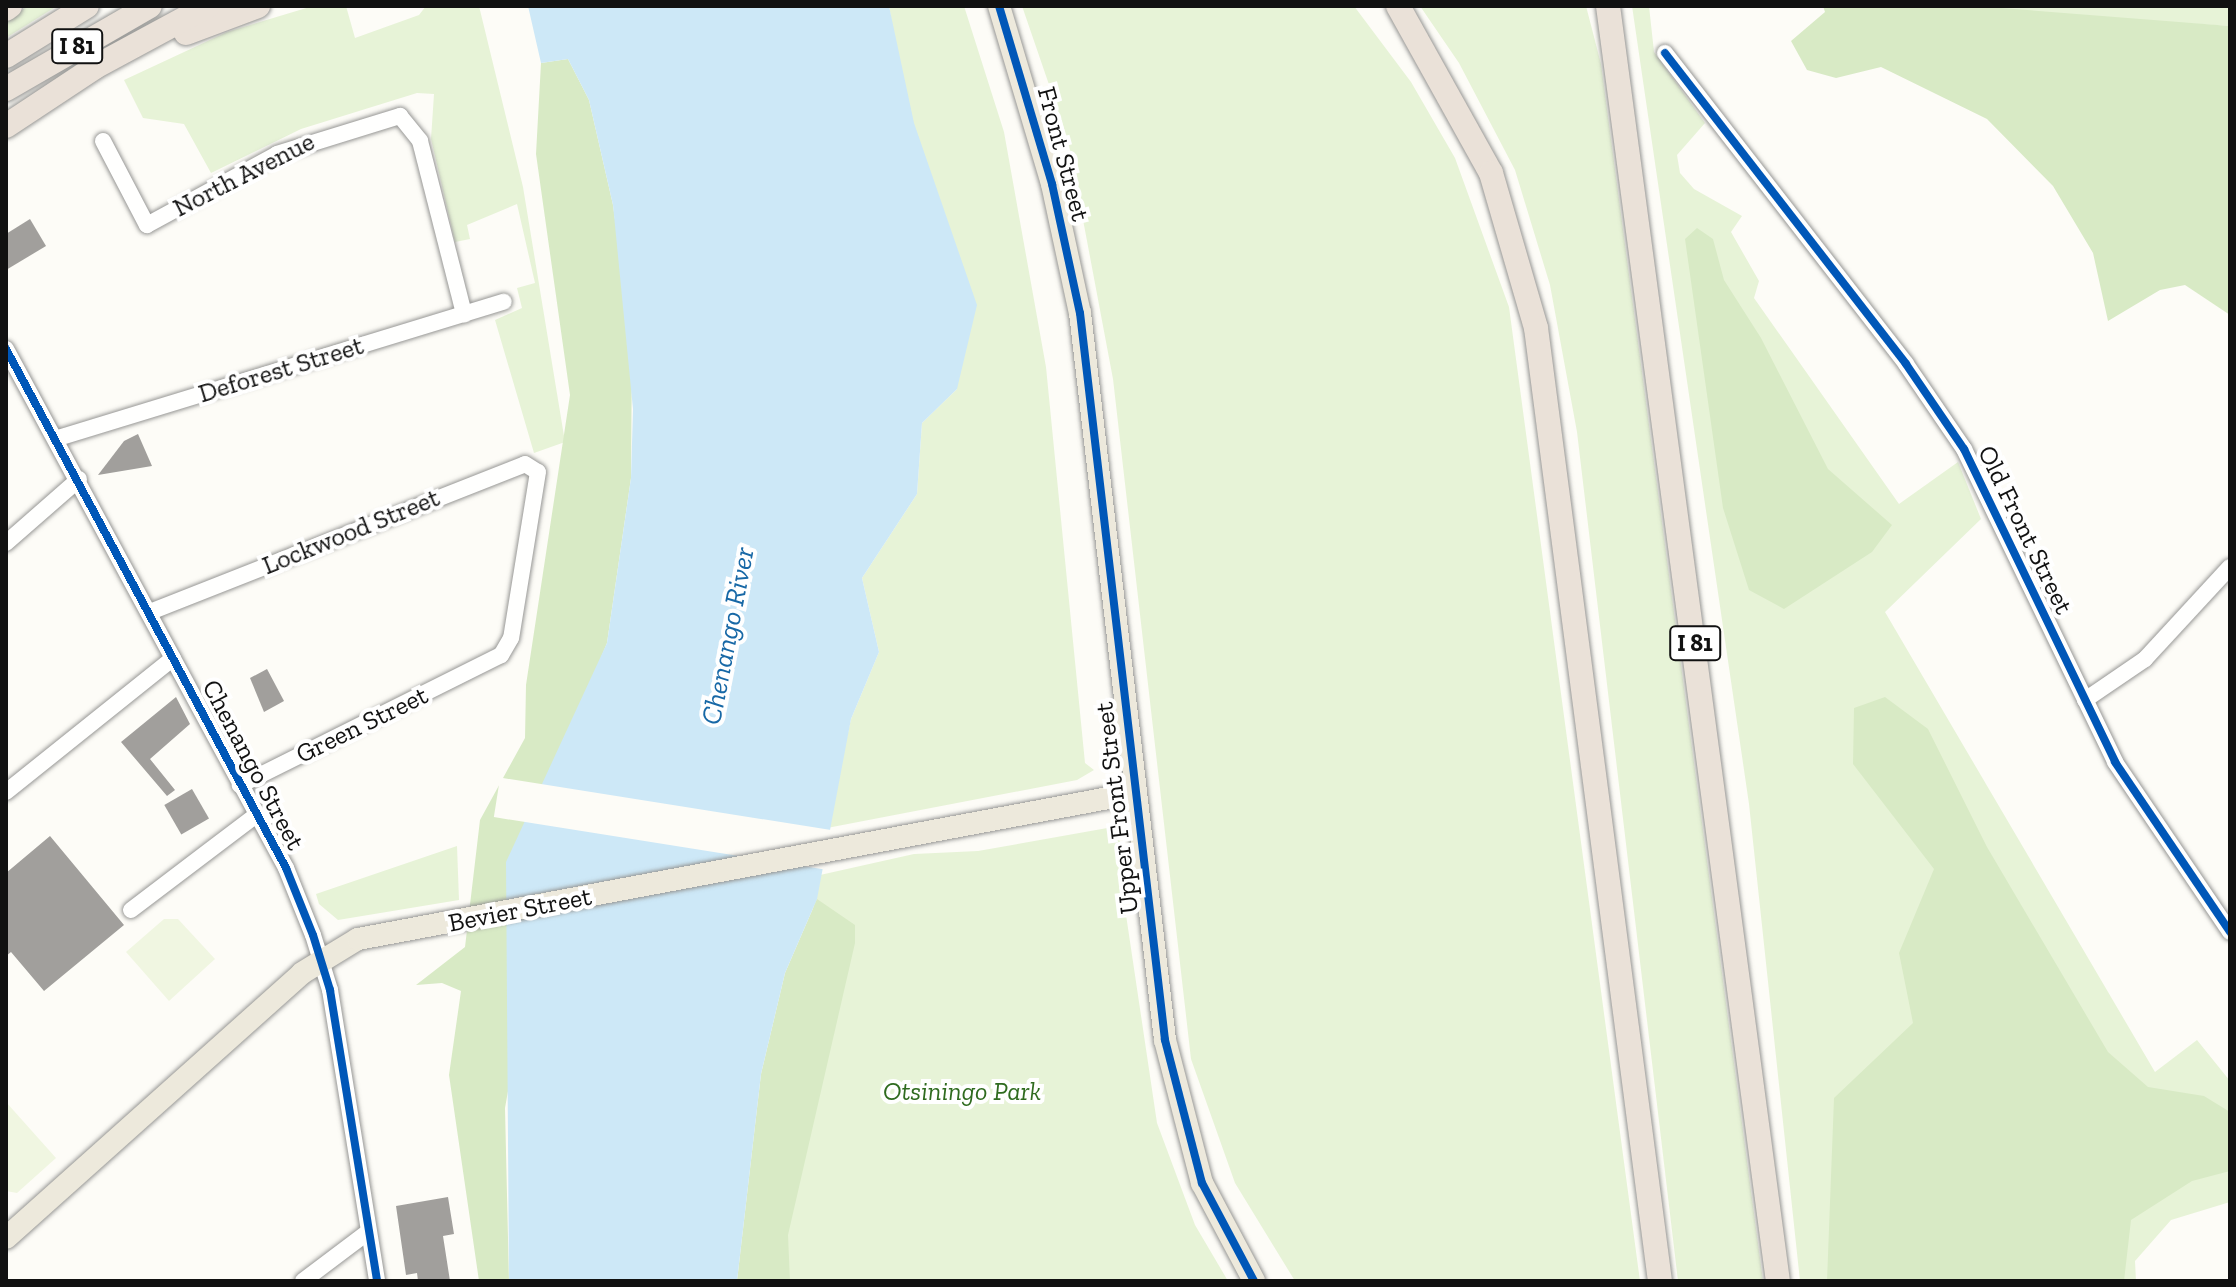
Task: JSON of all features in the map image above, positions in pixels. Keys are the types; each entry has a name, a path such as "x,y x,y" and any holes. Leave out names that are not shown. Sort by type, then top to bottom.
{"highway":[{"path":"6,56 87,6"},
{"name":"I 81","path":"6,89 150,6"},
{"path":"6,126 208,6"},
{"path":"54,96 167,41 258,6"},
{"path":"1387,6 1442,78"},
{"path":"1398,6 1442,78 1501,199 1541,357 1660,1281"},
{"name":"I 81","path":"1608,6 1778,1281"}],"main road":[{"name":"Front Street","path":"999,6 1052,184 1080,313"},
{"name":"Upper Front Street","path":"1080,313 1165,1040 1181,1115 1202,1183 1254,1281"},
{"name":"Bevier Street","path":"6,1238 322,961 358,939 1135,793"}],"street":[{"name":"Old Front Street","path":"1665,53 1906,364 1964,449 2085,700 2149,819 2230,932"},
{"name":"North Avenue","path":"103,141 147,225 277,154 386,115 400,116 420,141 464,314"},
{"name":"Deforest Street","path":"58,438 504,302"},
{"name":"Chenango Street","path":"6,349 58,438 286,868 322,961 377,1281"},
{"name":"Lockwood Street","path":"150,612 525,464 538,472 539,484"},
{"path":"6,543 79,479"},
{"name":"Green Street","path":"240,785 501,655 511,638 539,484"},
{"path":"2085,700 2145,659 2230,567"},
{"path":"6,792 173,658"},
{"path":"131,910 256,815"},
{"path":"303,1281 368,1232"}],"green space":[{"path":"27,6 57,6 6,38 6,23"},
{"path":"313,6 346,6 355,38 419,15 426,6 479,6 523,187 565,442 534,453 495,320 522,308 517,288 535,283 517,204 467,225 470,239 455,242 431,139 434,94 417,93 301,129 211,173 184,124 143,118 124,80 227,32"},
{"path":"889,6 964,6 1004,132 1046,367 1085,763 1094,770 1077,780 827,828 851,719 879,652 862,578 917,494 922,423 957,389"},
{"path":"1022,6 1354,6 1411,82 1455,158 1509,307 1640,1281 1295,1281 1235,1183 1191,1059 1113,379 1068,140"},
{"path":"1420,6 1586,6 1601,64 1763,1281 1678,1281 1577,432 1550,285 1515,170 1459,63"},
{"path":"1632,6 1649,6 1654,52 1705,123 1677,155 1680,173 1694,189 1742,216 1731,232 1759,281 1754,298 1899,504 1958,462 1981,519 1885,612 2155,1072 2197,1040 2230,1081 2230,1202 2171,1220 2135,1261 2136,1281 1800,1281 1749,804"},
{"path":"1823,6 1976,6 2230,26 2230,315 2185,285 2160,290 2108,321 2093,253 2053,186 1987,119 1881,67 1836,78 1807,70 1791,41 1825,12"},
{"path":"1976,6 2230,6 2230,26 2021,13"},
{"path":"568,59 589,100 613,205 632,344 631,478 607,643 572,728 505,1108 509,1281 479,1281 449,1075 461,991 442,983 416,985 465,947 480,820 525,738 526,685 570,395 536,154 541,63"},
{"path":"1697,228 1713,239 1724,280 1761,338 1828,469 1892,525 1872,552 1784,609 1749,590 1723,508 1685,239"},
{"path":"1885,697 1928,729 1987,847 2108,1052 2148,1087 2204,1096 2230,1112 2230,1171 2192,1181 2131,1220 2124,1281 1827,1281 1834,1098 1913,1023 1899,953 1934,869 1853,764 1854,708"},
{"name":"Otsiningo Park","path":"1113,827 1122,846 1118,861 1157,1123 1195,1225 1228,1281 737,1281 820,875 914,854 978,851"},
{"path":"457,846 459,900 338,920 319,904 316,894"},
{"path":"817,899 855,925 855,943 788,1235 790,1281 737,1281 761,1074 785,973"},
{"path":"164,919 178,919 215,959 169,1001 126,952"},
{"path":"6,1102 56,1158 17,1193 6,1191"}],"water":[{"name":"Chenango River","path":"528,6 889,6 914,123 977,305 957,389 922,423 917,494 862,578 879,652 851,719 817,899 785,973 761,1074 737,1281 509,1281 506,862 607,643 631,478 633,409 613,205 589,100 568,59 541,63"}],"pier":[{"path":"500,778 831,830 825,870 494,817"}],"building":[{"path":"30,219 46,246 6,270 6,234"},
{"path":"138,434 152,466 98,475 124,441"},
{"path":"267,669 284,701 264,712 250,678"},
{"path":"176,697 190,724 150,759 175,790 167,796 121,742"},
{"path":"192,789 209,818 181,834 164,805"},
{"path":"50,836 124,925 44,991 11,952 6,956 6,873"},
{"path":"448,1197 454,1234 443,1236 450,1281 418,1281 417,1273 406,1275 396,1206"}],"cycle path":[{"path":"999,6 1052,184 1080,313 1165,1040 1202,1183 1254,1281"},
{"path":"1665,53 1906,364 1964,449 2115,762 2230,932"},
{"path":"6,349 286,868 313,935 330,990 377,1281"}]}
